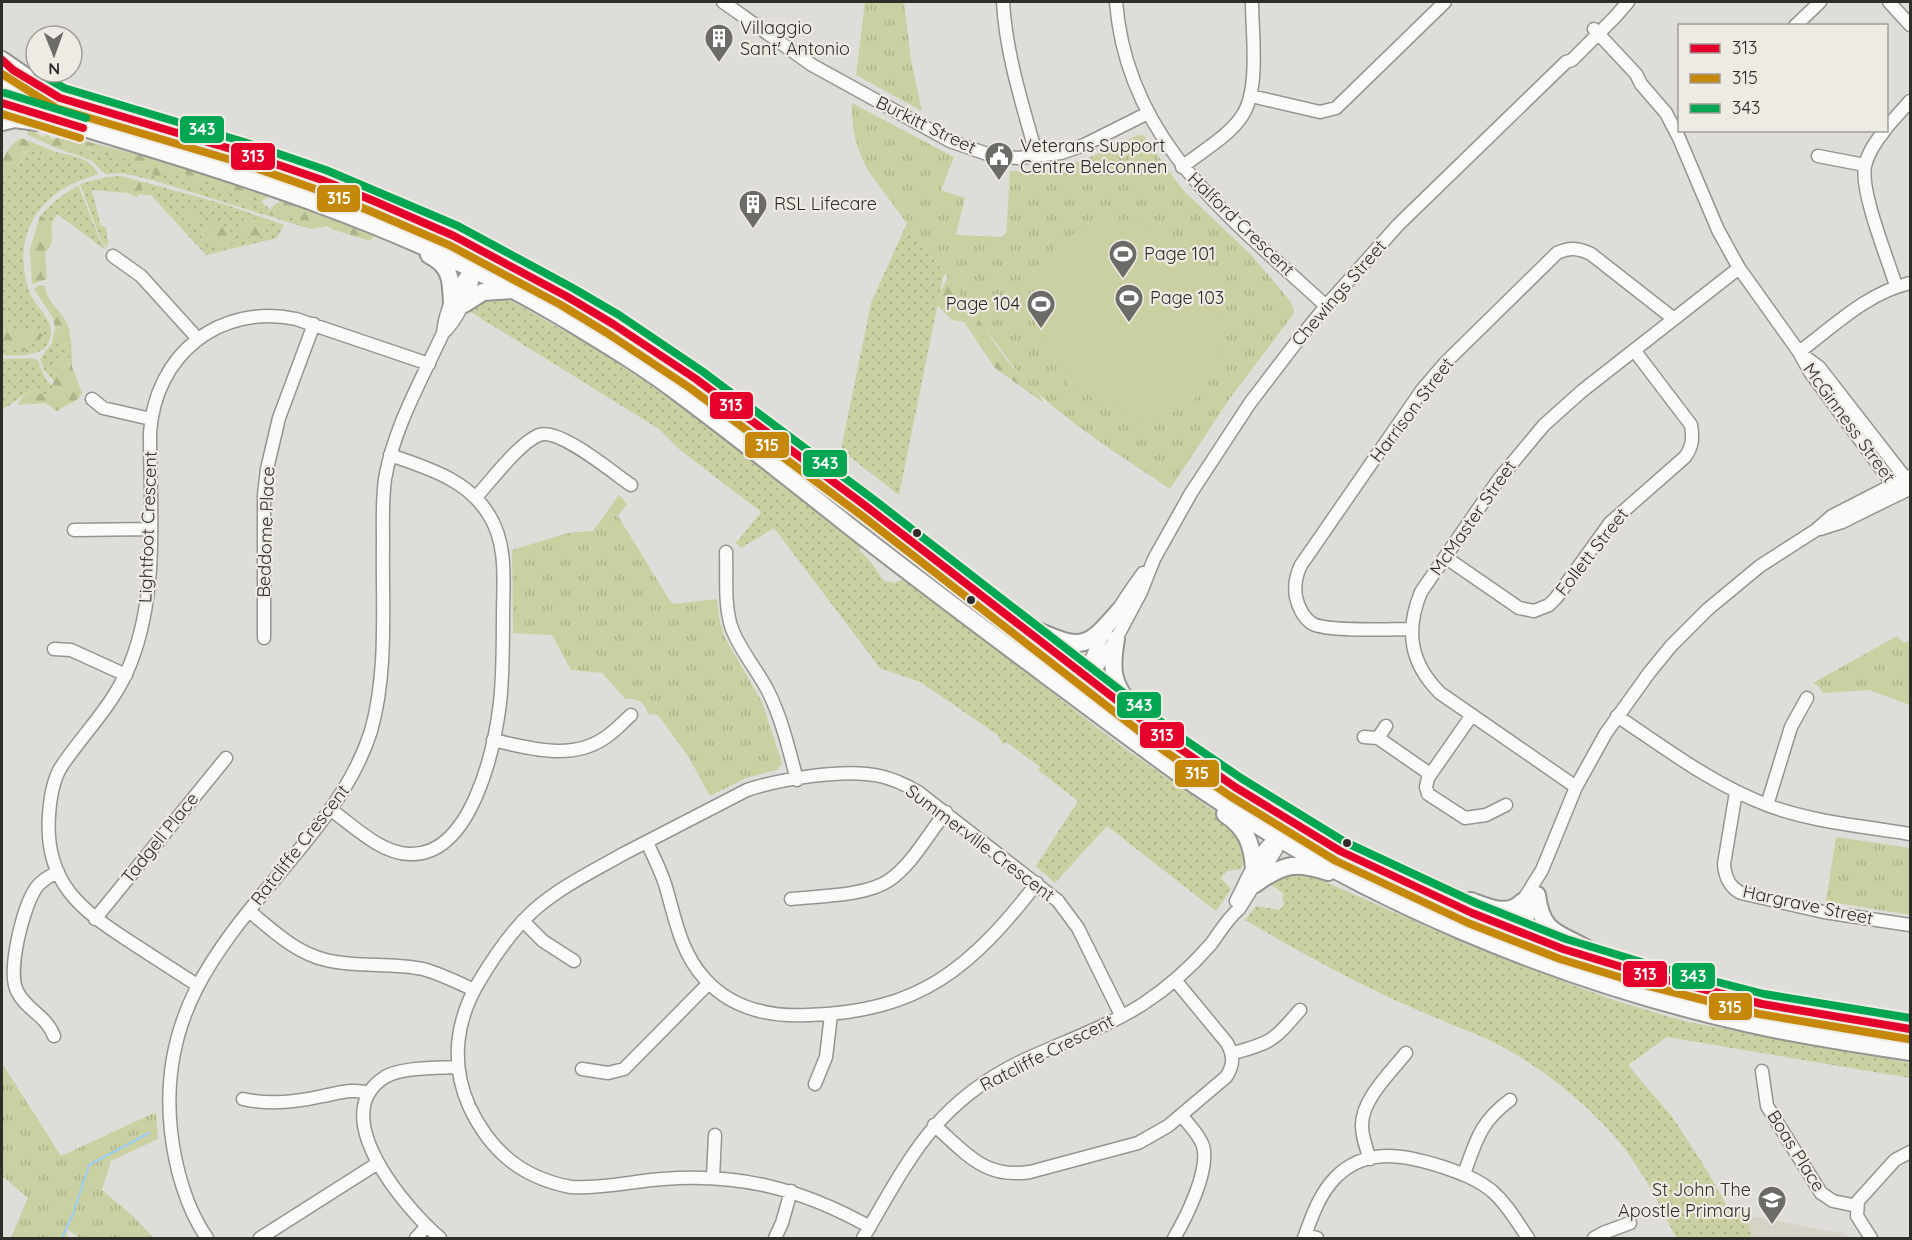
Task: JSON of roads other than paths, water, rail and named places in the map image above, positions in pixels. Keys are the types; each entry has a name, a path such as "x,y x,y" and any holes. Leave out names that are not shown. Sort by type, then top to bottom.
{"main road":[{"path":"2,60 13,70 60,98"},
{"path":"2,80 241,152 322,180 454,236 613,324 696,379 867,507 1172,743 1235,787 1340,851 1411,885 1563,949 1762,1004 1911,1029"},
{"path":"2,103 312,201 474,268 514,290 624,356 683,396 883,552 1198,787 1278,837 1384,895 1481,939 1551,966 1634,993 1753,1025 1911,1052"},
{"path":"2,122 15,119 74,125"},
{"path":"172,155 177,133"},
{"path":"392,234 435,258 444,267 451,276 458,304 483,292 514,290"},
{"path":"1010,619 1072,644 1085,643 1099,634 1119,610"},
{"path":"1116,639 1112,664 1119,688 1130,704 1172,743"},
{"path":"1198,787 1200,797 1236,821 1246,834 1253,853 1249,883"},
{"path":"1249,883 1283,866 1296,864 1323,870 1384,895"},
{"path":"1411,885 1436,889 1492,909 1501,910 1513,909 1529,898 1551,930 1610,963"}],"street":[{"path":"1003,2 1013,69 1037,157"},
{"name":"Halford Crescent","path":"1116,2 1126,56 1148,113 1182,167 1204,192 1326,306"},
{"path":"1182,167 1235,125 1243,115 1251,96 1253,81 1252,2"},
{"path":"1251,96 1320,112 1336,108 1445,2"},
{"name":"Chewings Street","path":"1072,695 1086,676 1095,670 1116,639 1141,592 1154,559 1191,493 1250,403 1292,348 1398,225 1566,62 1572,60 1611,11 1627,2"},
{"path":"1797,24 1820,2"},
{"path":"1889,2 1911,25"},
{"name":"Burkitt Street","path":"731,4 812,65 950,141 993,156 1018,158 1061,153 1084,145 1148,113"},
{"name":"McGinness Street","path":"1593,34 1630,79 1641,84 1675,120"},
{"path":"1888,128 1911,101"},
{"name":"McGinness Street","path":"1680,132 1718,230 1738,268 1799,352 1810,372 1905,484"},
{"path":"1884,132 1872,148 1865,165 1866,191 1896,286"},
{"path":"1818,156 1865,165"},
{"path":"454,236 471,256 474,268 499,263 522,272"},
{"name":"Harrison Street","path":"1411,629 1328,628 1313,623 1301,611 1296,600 1296,576 1301,565 1411,406 1447,361 1557,253 1566,249 1582,250 1592,254 1674,319"},
{"path":"113,256 141,276 198,339"},
{"name":"Ratcliffe Crescent","path":"207,1239 189,1203 177,1165 170,1119 171,1077 175,1049 188,1004 219,948 331,810 354,772 366,745 375,716 380,685 382,506 390,456 404,414 443,333 445,321 458,304 465,278 474,268"},
{"name":"McMaster Street","path":"1576,787 1440,693 1429,682 1417,662 1411,629 1415,606 1421,592 1499,479 1536,434 1569,402 1738,268"},
{"path":"1799,352 1869,299 1896,286 1911,283"},
{"name":"Lightfoot Crescent","path":"197,985 95,919 74,898 58,872 51,854 49,839 50,807 54,784 60,769 99,719 126,675 147,607 150,579 151,419 157,395 181,354 198,339 226,323 256,316 286,317 314,324 429,364"},
{"name":"Beddome Place","path":"264,638 264,495 267,469 279,418 314,324"},
{"name":"Follett Street","path":"1445,557 1520,608 1529,611 1544,608 1556,598 1610,523 1685,457 1691,446 1693,438 1691,425 1634,351"},
{"path":"92,399 103,408 151,419"},
{"path":"476,497 516,453 539,435 551,434 576,447 631,485"},
{"path":"331,810 389,850 410,855 431,851 449,839 464,821 478,790 493,740 499,706 503,672 503,565 497,531 490,516 476,497 454,480 390,456"},
{"path":"1481,939 1507,936 1516,931 1576,787 1617,716 1664,655 1708,609 1760,566 1816,530 1842,522 1905,484"},
{"path":"74,530 150,530"},
{"path":"726,552 727,601 731,626 737,641 769,693 797,780"},
{"name":"Chewings Street","path":"1086,676 1088,665 1119,610 1154,559"},
{"path":"54,649 71,650 126,675"},
{"path":"1767,805 1791,727 1807,699"},
{"path":"493,740 534,750 563,752 599,741 631,715"},
{"path":"1472,715 1430,774 1426,783 1428,794 1465,818 1486,815 1506,806"},
{"path":"1617,716 1698,770 1736,792 1767,805 1826,820 1911,834"},
{"path":"1378,738 1386,726"},
{"path":"1364,737 1378,738 1430,774"},
{"name":"Tadgell Place","path":"95,919 226,758"},
{"name":"Summerville Crescent","path":"870,1227 824,1203 791,1191 762,1184 713,1178 662,1179 581,1188 551,1184 532,1176 506,1158 484,1132 467,1101 458,1066 460,1026 474,990 496,953 523,921 554,894 576,879 747,790 767,784 860,773 900,782 918,792 1058,901 1078,928 1121,1015"},
{"path":"1235,787 1245,801 1275,820 1278,837 1288,832 1300,831 1316,836"},
{"name":"Hargrave Street","path":"1736,792 1724,864 1727,878 1734,890 1824,912 1911,925"},
{"path":"791,899 861,891 888,881 904,866 946,812"},
{"name":"Ratcliffe Crescent","path":"863,1239 908,1160 934,1125 956,1103 993,1077 1142,1004 1175,980 1196,961 1230,916 1267,845 1278,837"},
{"path":"647,842 664,883 684,947 692,963 709,983 726,997 755,1011 785,1016 831,1015 883,1005 941,980 988,942 1037,883"},
{"path":"54,1036 46,1020 20,997 15,988 13,972 23,915 28,900 37,886 58,872"},
{"path":"249,911 287,942 316,957 346,964 421,969 442,975 474,990"},
{"path":"523,921 543,941 574,961"},
{"path":"1516,931 1521,943 1551,966"},
{"path":"934,1125 977,1162 999,1172 1015,1174 1138,1143 1154,1136 1226,1077 1232,1068 1233,1053 1227,1043 1175,980"},
{"path":"582,1069 608,1073 624,1069 709,983"},
{"path":"1233,1053 1268,1043 1300,1010"},
{"path":"815,1084 826,1057 831,1015"},
{"path":"1370,1159 1362,1126 1363,1113 1371,1097 1406,1053"},
{"path":"440,1239 400,1198 378,1163 365,1131 364,1103 382,1079 399,1072 458,1066"},
{"name":"Boas Place","path":"1762,1071 1767,1106 1821,1193 1833,1201 1857,1206"},
{"path":"243,1100 274,1103 344,1091 369,1094"},
{"path":"1464,1174 1482,1128 1496,1110 1510,1100"},
{"path":"1174,1239 1186,1218 1204,1166 1204,1156 1198,1137 1181,1115"},
{"path":"713,1178 715,1135"},
{"path":"1870,1239 1857,1216 1857,1206 1861,1196 1895,1160 1911,1152"},
{"path":"1309,1237 1316,1205 1330,1184 1342,1172 1355,1164 1386,1155 1404,1156 1464,1174 1479,1181 1499,1198 1528,1239"},
{"path":"260,1239 378,1163"},
{"path":"775,1239 791,1191"},
{"path":"1594,1239 1603,1233 1630,1223"},
{"path":"416,1239 426,1227"}],"waterway":[{"path":"62,1238 73,1214 89,1165 149,1133"}],"place":[{"name":"Villaggio Sant' Antonio","path":"719,64"},
{"name":"Veterans Support Centre Belconnen","path":"999,182"},
{"name":"RSL Lifecare","path":"753,230"},
{"name":"Page 101","path":"1123,280"},
{"name":"Page 103","path":"1129,324"},
{"name":"Page 104","path":"1041,330"},
{"name":"St John The Apostle Primary","path":"1772,1226"}]}
